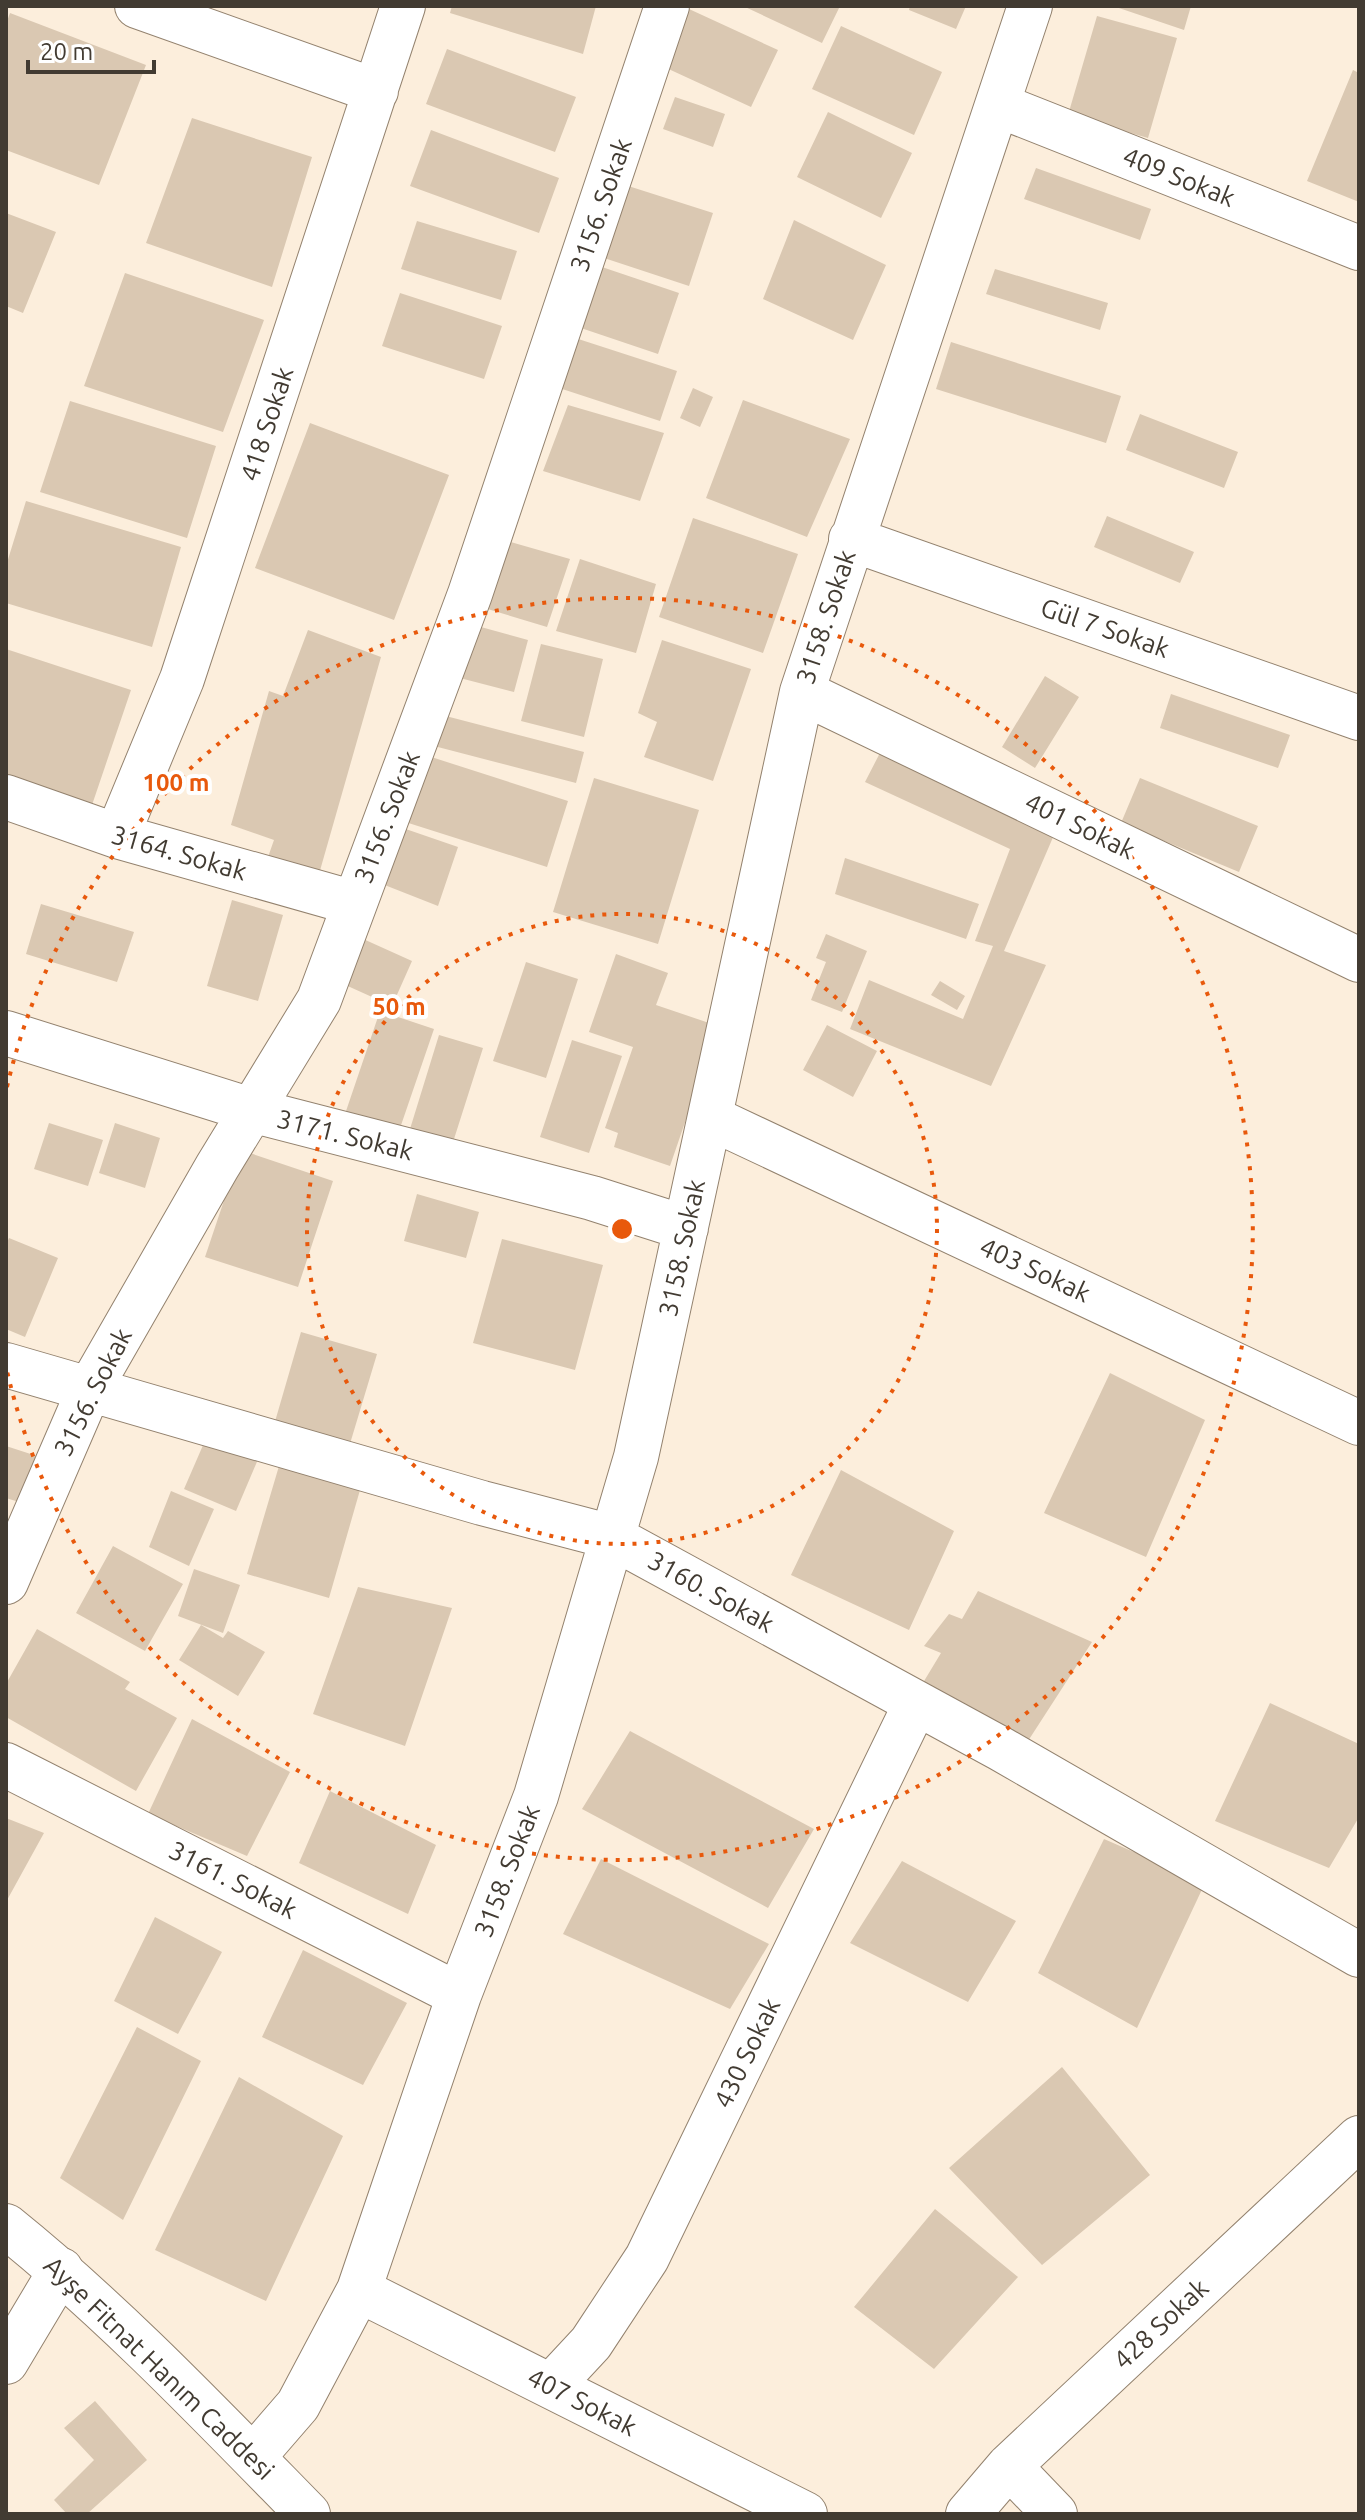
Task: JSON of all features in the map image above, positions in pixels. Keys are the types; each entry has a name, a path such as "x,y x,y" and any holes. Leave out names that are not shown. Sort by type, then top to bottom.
{"street":[{"path":"137,6 376,91"},
{"name":"418 Sokak","path":"117,836 182,679 403,6"},
{"name":"3156. Sokak","path":"6,1582 89,1390 251,1110 319,1000 470,594 667,6"},
{"name":"3158. Sokak","path":"253,2457 298,2405 359,2290 459,1995 536,1796 636,1457 802,692 1030,6"},
{"name":"409 Sokak","path":"998,105 1359,248"},
{"name":"Gül 7 Sokak","path":"851,539 1359,718"},
{"name":"401 Sokak","path":"802,692 1359,960"},
{"name":"3164. Sokak","path":"6,797 117,836 354,903"},
{"name":"3171. Sokak","path":"6,1033 251,1110 592,1198 686,1228"},
{"name":"403 Sokak","path":"711,1118 1359,1423"},
{"name":"3160. Sokak","path":"6,1365 612,1537 916,1703 1359,1955"},
{"name":"430 Sokak","path":"551,2386 591,2343 647,2258 916,1703"},
{"name":"3161. Sokak","path":"6,1765 459,1995"},
{"name":"428 Sokak","path":"968,2514 1009,2466 1359,2138"},
{"name":"Ayşe Fitnat Hanım Caddesi","path":"6,2226 61,2270 308,2514"},
{"path":"6,2362 61,2270"},
{"name":"407 Sokak","path":"359,2290 805,2514"},
{"path":"1009,2466 1055,2514"}],"building":[{"path":"452,6 596,6 583,54 450,13"},
{"path":"743,6 840,6 822,43"},
{"path":"910,6 966,6 956,29 909,10"},
{"path":"1113,6 1191,6 1184,30"},
{"path":"689,9 778,50 751,107 662,66"},
{"path":"10,13 146,65 99,185 6,150 6,24"},
{"path":"1097,16 1177,38 1148,138 1068,115"},
{"path":"841,26 942,72 914,135 812,89"},
{"path":"447,49 576,97 555,152 426,104"},
{"path":"1353,70 1359,73 1359,202 1307,181"},
{"path":"675,97 725,114 713,147 663,129"},
{"path":"828,112 912,153 881,218 797,177"},
{"path":"192,118 312,157 272,287 146,243"},
{"path":"431,130 559,178 539,233 410,186"},
{"path":"1036,168 1151,209 1140,240 1024,199"},
{"path":"622,184 713,213 689,286 598,256"},
{"path":"6,213 56,232 23,313 6,306"},
{"path":"794,220 886,265 853,340 763,299"},
{"path":"417,221 517,251 501,300 401,269"},
{"path":"593,264 679,293 658,354 572,325"},
{"path":"995,269 1108,303 1100,330 986,294"},
{"path":"125,273 264,320 223,432 84,386"},
{"path":"400,293 502,326 484,379 382,346"},
{"path":"566,335 677,371 660,421 550,385"},
{"path":"951,342 1121,396 1106,443 936,389"},
{"path":"693,388 713,397 700,427 680,418"},
{"path":"743,400 850,439 807,537 706,498"},
{"path":"70,401 216,446 187,538 40,492"},
{"path":"568,405 664,433 640,501 543,471"},
{"path":"1140,414 1238,452 1224,488 1126,450"},
{"path":"310,423 449,475 394,620 255,568"},
{"path":"26,501 181,547 152,647 6,603 6,566"},
{"path":"1107,516 1194,552 1180,583 1094,547"},
{"path":"693,518 798,554 763,653 659,617"},
{"path":"504,540 570,559 547,627 481,607"},
{"path":"580,559 656,584 636,653 556,631"},
{"path":"470,624 528,640 514,692 456,677"},
{"path":"308,630 381,657 319,874 268,857 274,840 231,825 269,691 283,696"},
{"path":"662,640 751,669 713,781 644,757 657,722 638,713"},
{"path":"541,644 603,659 584,737 521,721"},
{"path":"6,649 131,690 92,805 6,777"},
{"path":"1045,676 1079,697 1035,768 1002,747"},
{"path":"1171,694 1290,735 1278,768 1160,728"},
{"path":"442,715 584,752 576,783 434,746"},
{"path":"882,749 1057,828 1004,951 1046,965 991,1086 850,1029 869,980 963,1019 993,946 975,941 1010,849 865,782"},
{"path":"422,754 568,801 547,867 399,820"},
{"path":"594,778 699,810 658,944 553,912"},
{"path":"1140,778 1258,826 1239,872 1121,823"},
{"path":"397,826 458,847 438,906 377,882"},
{"path":"845,858 979,904 966,939 835,894"},
{"path":"232,900 283,915 258,1001 207,986"},
{"path":"41,904 134,932 117,982 26,954"},
{"path":"826,934 867,951 842,1012 811,1000 826,962 816,958"},
{"path":"361,938 412,961 392,1006 341,983"},
{"path":"616,954 668,973 656,1005 718,1026 670,1166 614,1147 618,1133 605,1128 633,1047 589,1032"},
{"path":"526,962 578,979 546,1078 493,1061"},
{"path":"940,981 965,996 957,1010 931,995"},
{"path":"380,1011 434,1029 398,1134 344,1117"},
{"path":"827,1025 877,1051 853,1097 803,1070"},
{"path":"439,1035 483,1048 454,1139 410,1129"},
{"path":"572,1040 622,1056 589,1153 540,1137"},
{"path":"49,1123 103,1140 88,1186 34,1169"},
{"path":"115,1123 160,1138 145,1188 99,1173"},
{"path":"241,1150 333,1181 298,1287 205,1257"},
{"path":"417,1194 479,1212 466,1258 404,1241"},
{"path":"9,1238 58,1258 25,1337 6,1329 6,1245"},
{"path":"502,1239 603,1265 575,1370 473,1343"},
{"path":"301,1332 377,1354 349,1447 274,1425"},
{"path":"1110,1373 1205,1420 1146,1557 1044,1513"},
{"path":"207,1436 259,1457 236,1511 184,1489"},
{"path":"6,1446 46,1459 32,1506 6,1498"},
{"path":"279,1466 360,1490 329,1598 247,1574"},
{"path":"841,1470 954,1531 909,1630 791,1575"},
{"path":"171,1491 214,1509 189,1566 149,1547"},
{"path":"113,1546 183,1584 145,1651 76,1613"},
{"path":"194,1569 240,1585 223,1633 178,1616"},
{"path":"358,1587 452,1608 405,1746 313,1714"},
{"path":"978,1591 1092,1642 1028,1741 915,1696 941,1653 924,1646 949,1614 962,1619"},
{"path":"201,1625 223,1638 228,1631 265,1652 238,1696 179,1660"},
{"path":"37,1629 130,1682 125,1689 177,1718 136,1791 6,1717 6,1684"},
{"path":"1270,1703 1359,1744 1359,1817 1329,1868 1215,1821"},
{"path":"192,1719 290,1772 247,1856 148,1814"},
{"path":"630,1731 814,1829 768,1908 582,1809"},
{"path":"330,1791 436,1845 408,1914 299,1863"},
{"path":"6,1818 44,1833 6,1902"},
{"path":"1104,1839 1205,1883 1137,2028 1038,1973"},
{"path":"601,1859 769,1944 730,2009 563,1934"},
{"path":"902,1861 1016,1921 968,2002 850,1943"},
{"path":"155,1917 222,1952 178,2034 114,2001"},
{"path":"303,1950 407,2003 363,2085 262,2037"},
{"path":"137,2027 201,2061 123,2220 60,2178"},
{"path":"1062,2067 1150,2175 1042,2265 949,2168"},
{"path":"239,2077 343,2136 266,2301 155,2250"},
{"path":"935,2209 1018,2277 934,2369 854,2307"},
{"path":"95,2401 147,2460 87,2514 67,2514 54,2500 94,2460 64,2428"}]}
